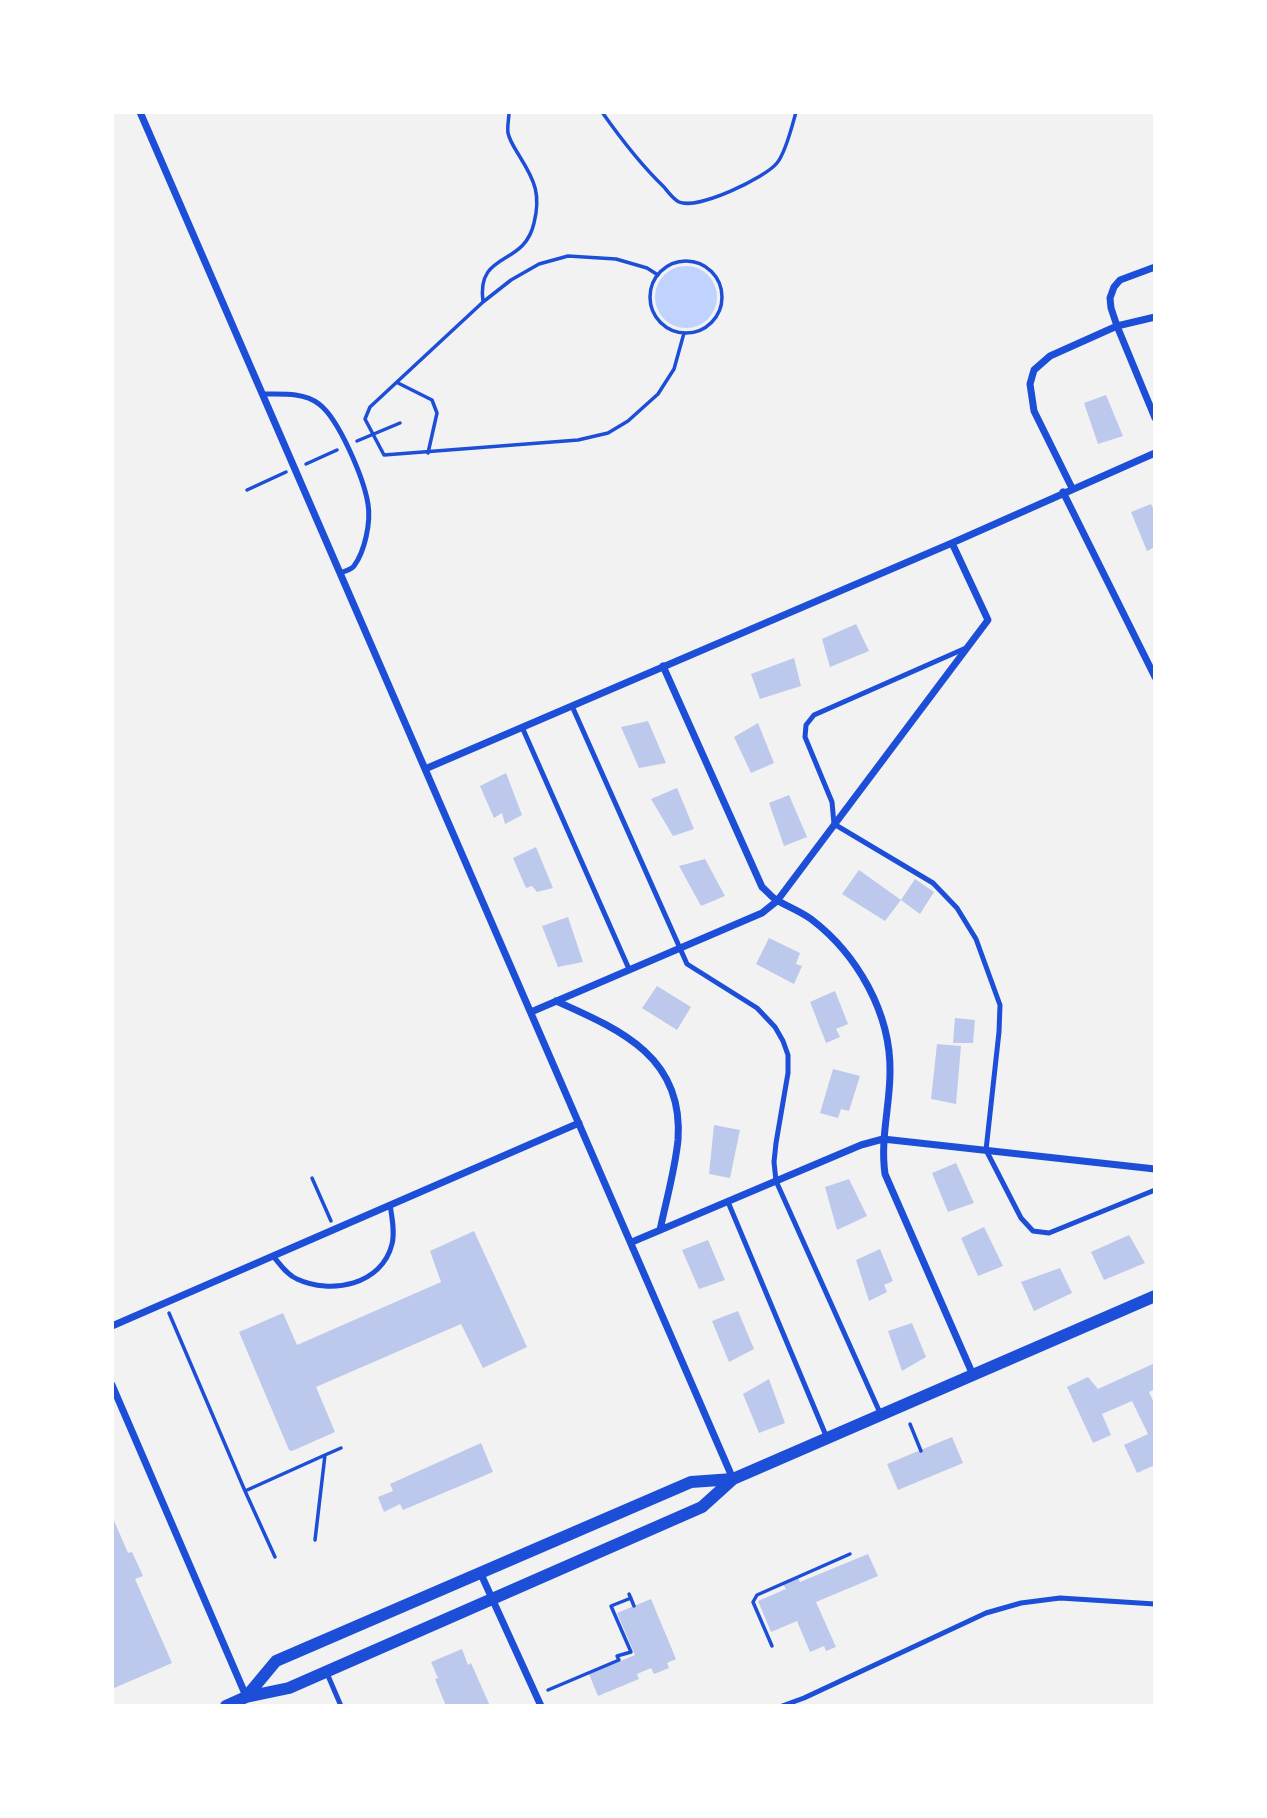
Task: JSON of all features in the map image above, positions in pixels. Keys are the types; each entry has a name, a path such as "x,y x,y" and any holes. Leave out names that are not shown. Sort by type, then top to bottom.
{"street":[{"path":"140,112 733,1479"},
{"path":"1155,267 1131,274 1114,287 1110,298 1117,326 1155,418"},
{"path":"1072,488 1034,411 1030,384 1034,370 1050,356 1117,326 1155,317"},
{"path":"425,769 1155,453"},
{"path":"1063,492 1155,677"},
{"path":"531,1012 762,913 777,901 988,620 952,542"},
{"path":"663,666 762,887 777,901 791,905 833,938 860,971 872,994 882,1019 891,1070 883,1139 885,1174 973,1375"},
{"path":"556,1001 590,1016 627,1038 654,1060 668,1077 676,1101 678,1139 660,1230"},
{"path":"112,1326 579,1123"},
{"path":"632,1242 861,1145 883,1139 1155,1169"},
{"path":"246,1697 276,1661 691,1482 733,1479 1155,1296"},
{"path":"112,1385 246,1697"},
{"path":"226,1706 246,1697 289,1688 702,1507 733,1479"},
{"path":"480,1572 541,1706"}],"lane":[{"path":"262,394 290,394 317,402 333,420 346,446 363,486 369,517 360,555 352,568 340,573"},
{"path":"966,648 814,715 806,725 805,737 832,802 834,824 933,883 957,908 976,939 1000,1006 986,1150 1021,1219 1033,1231 1049,1233 1155,1189"},
{"path":"572,706 687,964 757,1008 775,1027 783,1041 788,1055 788,1073 776,1143 776,1181 881,1415"},
{"path":"522,727 629,969"},
{"path":"728,1202 828,1439"},
{"path":"273,1256 295,1278 334,1287 356,1283 369,1276 387,1256 393,1242 390,1205"},
{"path":"782,1706 986,1613 1021,1603 1060,1598 1155,1604"},
{"path":"326,1671 341,1706"}],"path":[{"path":"483,302 482,281 486,272 523,246 529,238 538,202 533,180 509,137 509,112"},
{"path":"602,112 623,143 652,176 677,201 689,204 722,195 760,176 778,163 796,112"},
{"path":"658,275 647,268 616,259 568,256 539,264 511,280 483,302 370,407 365,419 384,455 578,440 608,433 628,421 658,394 674,369 684,333"},
{"path":"693,262 713,274 720,285 720,308 715,319 706,327 684,333 673,331 655,316 650,294 653,282 670,265 693,262"},
{"path":"398,383 432,400 437,413 428,453"},
{"path":"247,490 400,423"},
{"path":"312,1178 334,1229"},
{"path":"169,1312 275,1557"},
{"path":"910,1424 920,1451"},
{"path":"245,1491 341,1448"},
{"path":"315,1540 325,1455"},
{"path":"772,1646 753,1601 757,1595 850,1554"},
{"path":"548,1690 619,1660 617,1656 631,1652 611,1606 630,1596 634,1606"}],"water":[{"path":"680,266 692,266 708,275 715,285 715,309 708,319 692,328 680,328 669,323 660,314 655,303 655,291 660,280 669,271"}],"building":[{"path":"1106,395 1123,436 1098,444 1084,403"},
{"path":"1151,504 1155,512 1155,547 1147,551 1131,512"},
{"path":"856,624 869,651 830,667 822,639"},
{"path":"794,658 801,686 760,699 751,674"},
{"path":"648,721 666,763 639,768 621,727"},
{"path":"758,723 774,763 751,773 734,737"},
{"path":"506,773 522,815 505,824 502,813 494,818 480,786"},
{"path":"677,788 694,829 673,836 651,799"},
{"path":"789,795 807,837 784,846 769,803"},
{"path":"536,847 553,888 537,892 532,886 526,888 513,858"},
{"path":"705,859 725,896 701,906 679,866"},
{"path":"859,870 901,900 885,921 842,894"},
{"path":"915,879 934,892 920,914 901,900"},
{"path":"568,917 583,962 558,967 542,926"},
{"path":"769,938 800,953 796,964 802,966 794,984 756,964"},
{"path":"657,986 691,1007 677,1030 642,1008"},
{"path":"835,991 848,1024 836,1029 840,1037 826,1043 810,1002"},
{"path":"955,1018 975,1020 973,1043 953,1043"},
{"path":"937,1044 961,1046 956,1104 931,1099"},
{"path":"833,1069 860,1076 849,1111 841,1109 838,1118 820,1113"},
{"path":"714,1125 740,1130 730,1178 709,1174"},
{"path":"956,1163 974,1203 948,1212 932,1173"},
{"path":"849,1179 867,1216 837,1230 825,1187"},
{"path":"984,1227 1003,1266 978,1276 961,1238"},
{"path":"474,1231 527,1347 483,1368 461,1324 316,1387 335,1432 289,1450 239,1332 283,1313 297,1345 441,1282 430,1251"},
{"path":"1129,1235 1145,1263 1104,1280 1091,1252"},
{"path":"708,1240 725,1280 699,1289 682,1250"},
{"path":"880,1249 893,1281 884,1285 887,1292 869,1301 856,1260"},
{"path":"1060,1268 1072,1293 1034,1311 1021,1282"},
{"path":"738,1311 754,1349 729,1362 712,1321"},
{"path":"912,1323 926,1357 902,1371 888,1331"},
{"path":"1155,1363 1155,1389 1149,1392 1155,1405 1155,1465 1137,1473 1124,1445 1148,1434 1132,1401 1102,1414 1111,1435 1093,1443 1067,1387 1088,1377 1098,1389"},
{"path":"769,1379 785,1423 759,1433 743,1394"},
{"path":"952,1437 963,1463 898,1490 887,1464"},
{"path":"481,1443 493,1472 403,1510 400,1504 384,1512 378,1497 393,1491 390,1484"},
{"path":"112,1516 128,1553 132,1552 143,1576 135,1579 172,1663 112,1689"},
{"path":"868,1554 878,1576 816,1602 836,1647 826,1651 824,1646 810,1652 797,1621 771,1632 758,1601 786,1589 783,1584 798,1578 800,1582"},
{"path":"651,1599 676,1659 667,1663 669,1668 654,1674 651,1668 637,1674 639,1679 598,1696 589,1674 635,1655 617,1613"},
{"path":"462,1649 490,1706 446,1706 431,1662"}]}
